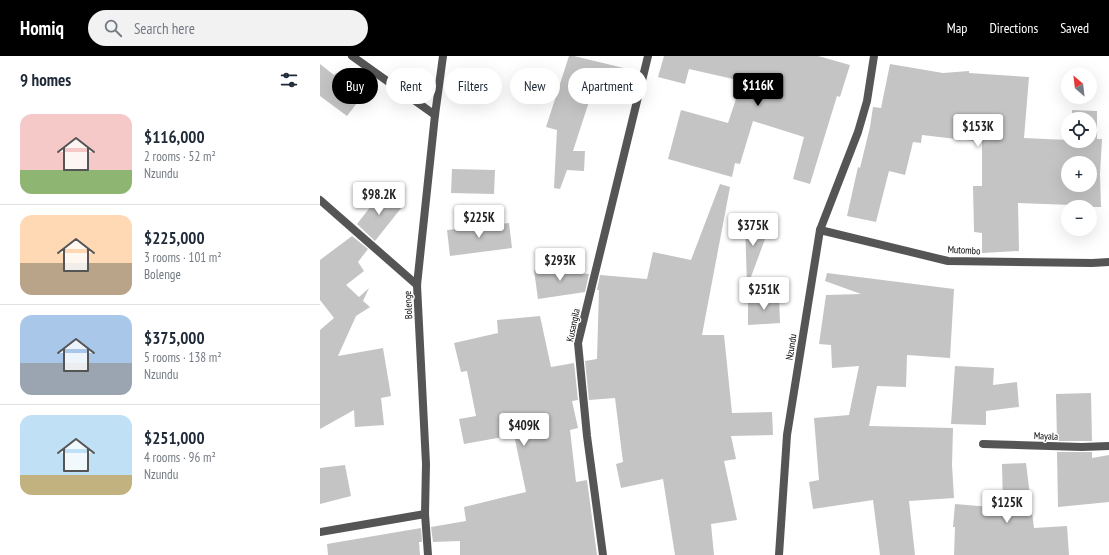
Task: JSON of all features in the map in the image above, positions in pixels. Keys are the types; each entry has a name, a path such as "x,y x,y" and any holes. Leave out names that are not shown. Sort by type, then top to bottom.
{"street":[{"path":"352,56 434,115"},
{"name":"Bolenge","path":"428,555 425,514 426,464 417,285 434,115 443,56"},
{"name":"Kusangila","path":"603,555 587,436 578,343 648,56"},
{"name":"Nzundu","path":"779,555 787,436 820,230 858,132 867,101 874,56"},
{"path":"320,200 417,285"},
{"name":"Mutombo","path":"820,230 948,261 1092,264 1109,262"},
{"name":"Mayala","path":"983,444 1082,447 1109,446"},
{"path":"320,532 425,514"}],"building":[{"path":"569,56 624,68 568,68 568,104 588,104 573,151 585,151 584,171 567,170 560,189 554,188 557,130 546,127 553,104 560,104 560,84"},
{"path":"664,56 818,56 850,65 840,97 837,96 810,184 793,179 804,137 753,121 740,164 735,163 732,177 668,159 681,110 728,123 742,81 689,69 685,84 658,77"},
{"path":"320,64 332,73 332,104 356,104 347,116 320,96"},
{"path":"890,64 943,73 969,71 969,73 1029,77 1024,138 1061,140 1061,148 1097,148 1097,139 1102,139 1100,174 1101,207 1097,207 1097,200 1061,200 1061,205 1018,203 1019,251 982,253 982,233 974,232 973,186 982,186 982,142 922,135 921,143 913,142 905,175 889,171 876,222 847,216 858,167 860,168 870,127 873,107 881,108"},
{"path":"1072,110 1097,111 1072,112"},
{"path":"452,169 495,170 494,194 451,193"},
{"path":"720,184 730,187 702,335 724,335 732,413 772,412 773,435 731,436 736,459 724,461 737,520 711,524 714,555 675,555 663,479 621,488 616,464 623,462 615,398 589,400 585,361 597,359 599,290 597,290 600,275 647,279 653,252 691,260"},
{"path":"382,192 402,207 375,241 357,224"},
{"path":"509,223 512,248 450,256 447,230"},
{"path":"745,223 768,231 748,285 747,285"},
{"path":"352,236 368,249 358,262 364,271 346,285 359,297 369,288 363,301 370,307 356,316 338,356 383,348 391,396 381,398 384,425 355,427 354,410 320,429 320,330 334,318 320,300 320,260"},
{"path":"573,265 574,273 589,274 585,292 538,299 534,270"},
{"path":"827,273 954,289 950,358 907,355 906,387 877,386 869,426 953,428 952,465 954,498 909,501 915,555 880,555 873,500 813,509 809,482 819,480 814,418 849,415 859,366 832,368 831,345 819,344 826,295 861,294 825,281"},
{"path":"779,297 780,323 748,325 748,299"},
{"path":"540,316 551,367 574,363 578,400 572,401 578,428 570,430 576,482 587,480 597,555 460,555 460,541 433,542 431,527 466,521 464,507 526,492 514,435 464,444 459,419 476,416 467,371 461,372 454,343 498,333 497,320"},
{"path":"955,366 994,368 993,385 1017,382 1019,407 986,411 986,425 951,424"},
{"path":"1091,393 1092,441 1057,441 1056,394"},
{"path":"1057,452 1092,452 1092,458 1109,455 1109,502 1058,507"},
{"path":"1026,463 1034,528 1067,526 1069,555 954,555 955,527 953,527 955,504 1003,508 1002,464"},
{"path":"345,465 351,496 320,504 320,468"},
{"path":"421,528 422,542 419,542 420,555 328,555 327,544"}]}
